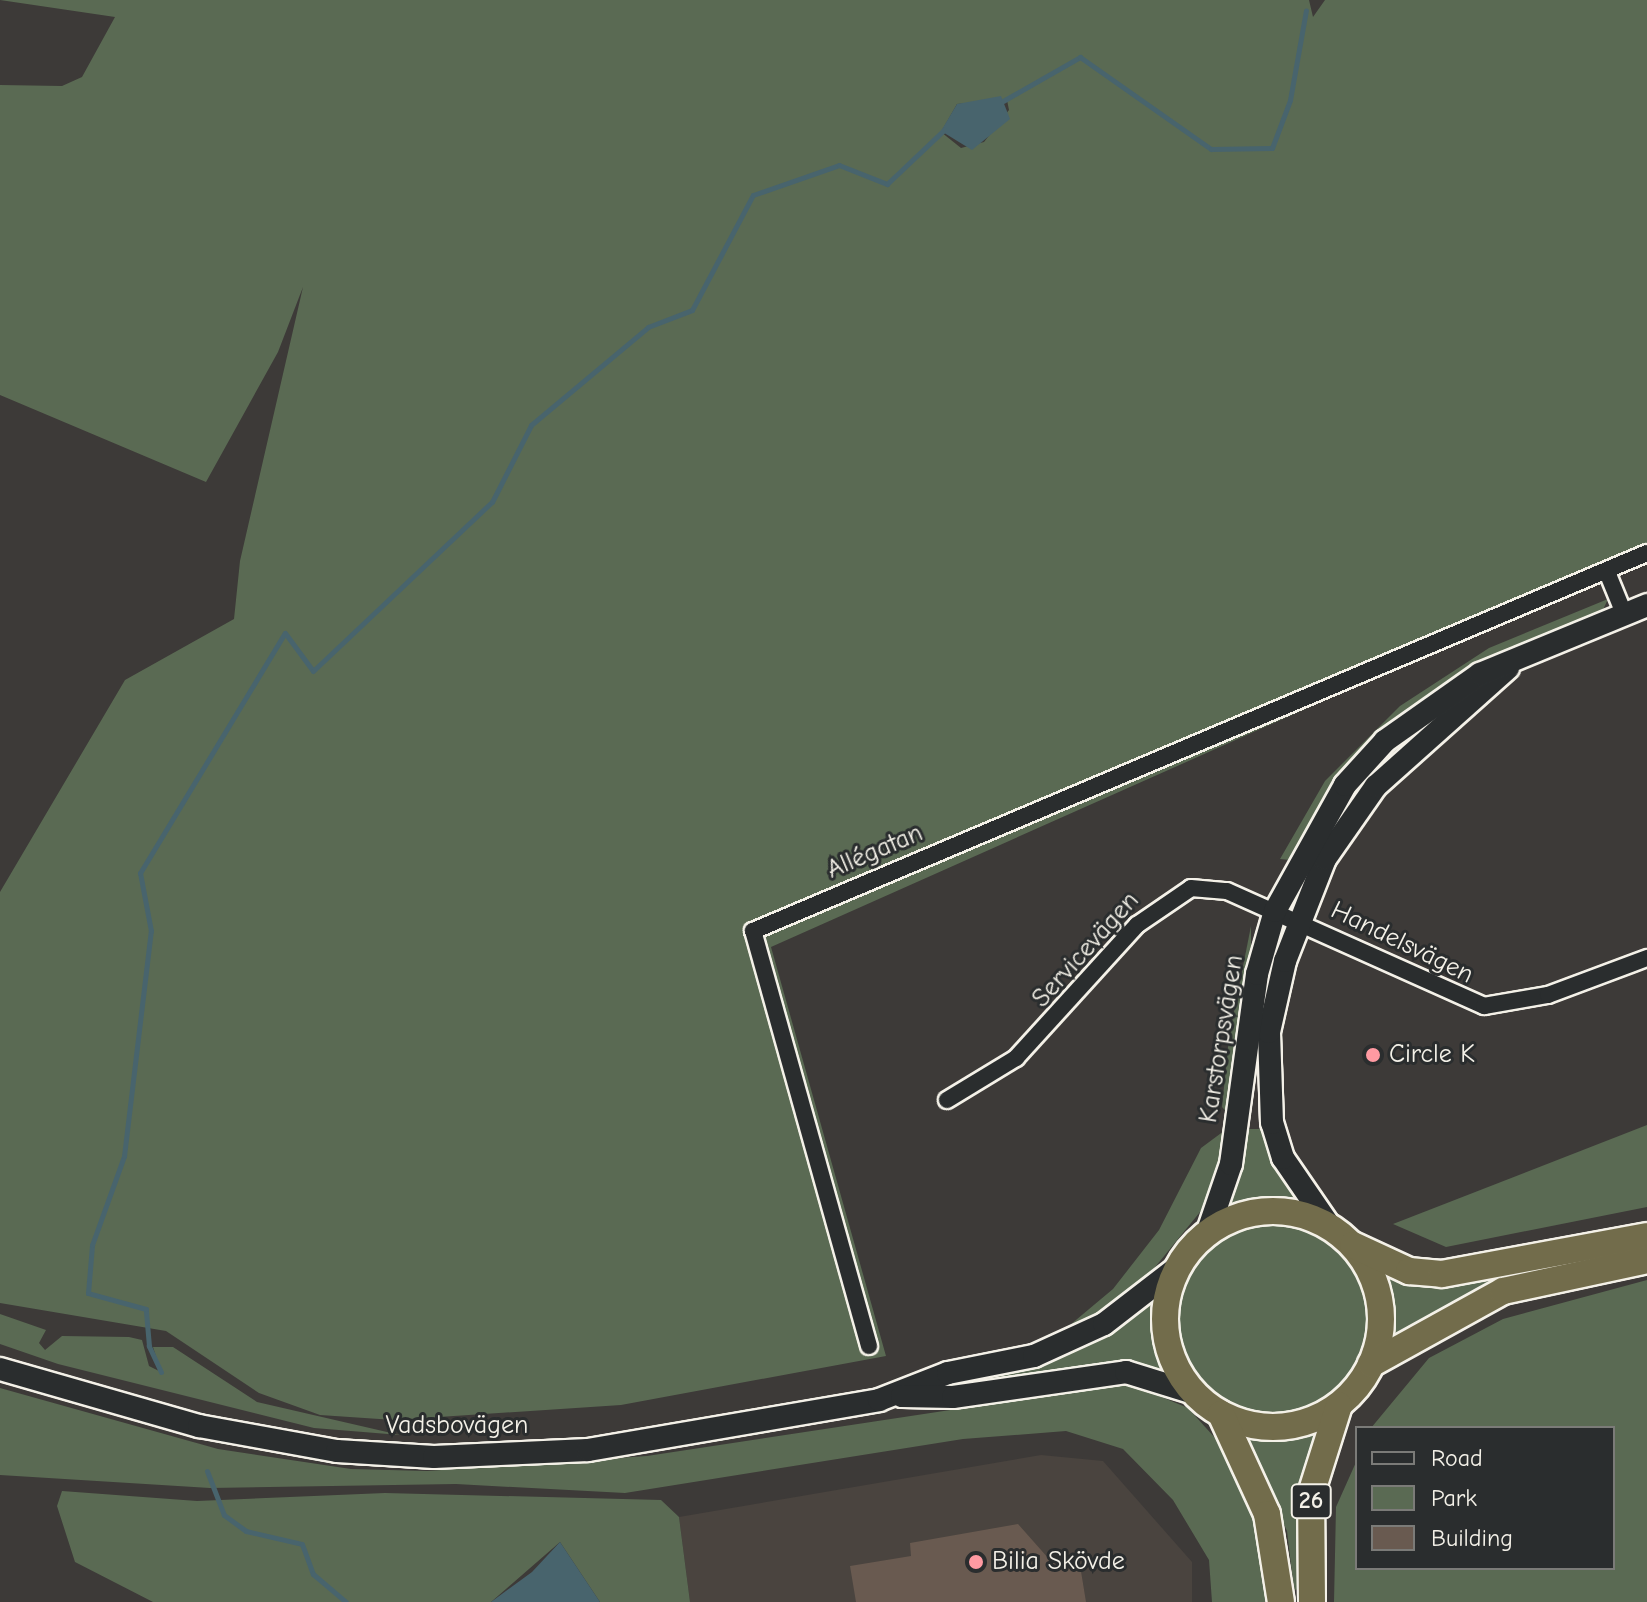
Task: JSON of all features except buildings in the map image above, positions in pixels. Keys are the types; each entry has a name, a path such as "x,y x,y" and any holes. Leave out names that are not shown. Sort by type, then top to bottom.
{"highway":[{"path":"1179,1266 1207,1234 1268,1211 1340,1236 1409,1271 1442,1274 1647,1236"},
{"name":"26","path":"1312,1602 1311,1494 1339,1405 1371,1364 1381,1328 1378,1291 1340,1236"},
{"name":"26","path":"1371,1364 1503,1291 1647,1260"},
{"name":"26","path":"1179,1266 1166,1332 1194,1393 1221,1414 1281,1427 1339,1405"},
{"name":"26","path":"1221,1414 1267,1514 1281,1602"}],"main road":[{"name":"Karstorpsvägen","path":"1207,1234 1231,1164 1257,974 1275,911 1318,825 1375,752 1441,697 1480,674 1508,668 1647,605"},
{"name":"Karstorpsvägen","path":"1340,1236 1283,1158 1267,1094 1275,997 1298,921 1325,859 1376,786 1508,668"},
{"name":"Vadsbovägen","path":"0,1369 199,1426 382,1455 513,1456 639,1445 893,1396 948,1373 1068,1343 1179,1266"},
{"name":"Vadsbovägen","path":"0,1362 27,1375"},
{"name":"Vadsbovägen","path":"893,1396 953,1397 1126,1372 1194,1393"}],"street":[{"path":"1625,616 1607,572 1647,553"},
{"name":"Allégatan","path":"869,1346 753,931 1607,572"},
{"name":"Servicevägen","path":"947,1100 1016,1058 1175,893 1216,888 1275,911"},
{"name":"Handelsvägen","path":"1275,911 1461,1002 1484,1006 1548,995 1647,958"}],"shaded area":[{"path":"1041,1455 1103,1461 1192,1562 1192,1602 690,1602 679,1517"}],"green space":[{"path":"0,0 1309,0 1313,17 1325,0 1647,0 1647,544 1407,647 1413,661 771,947 886,1356 621,1405 394,1420 320,1415 259,1393 166,1331 0,1303 0,892 125,680 234,619 240,561 303,287 278,352 206,482 0,395 0,85 62,86 82,77 115,17","holes":["1007,100 1009,110 984,142 961,148 941,132 957,104"]},
{"path":"1608,599 1601,614 1504,655 1338,784 1290,860 1280,859 1325,781 1400,706 1489,648"},
{"path":"1251,926 1251,954 1230,1116 1222,1107 1229,1037"},
{"path":"1647,1125 1647,1207 1446,1247 1393,1224"},
{"path":"1228,1128 1209,1201 1147,1277 1094,1319 1028,1346 1070,1325 1113,1289 1159,1230 1201,1148"},
{"path":"1243,1129 1266,1129 1298,1207 1223,1212"},
{"path":"1274,1221 1312,1229 1344,1250 1365,1282 1373,1320 1365,1358 1344,1390 1312,1411 1274,1419 1236,1411 1204,1390 1183,1358 1175,1320 1183,1282 1204,1250 1236,1229"},
{"path":"1545,1267 1545,1272 1386,1346 1385,1273"},
{"path":"1647,1280 1647,1602 1334,1602 1336,1507 1355,1464 1355,1570 1615,1570 1615,1426 1373,1426 1429,1358 1503,1319"},
{"path":"1159,1289 1167,1370 1113,1361 950,1387"},
{"path":"0,1314 46,1330 39,1343 45,1350 62,1336 129,1337 142,1340 149,1366 161,1372 153,1347 173,1347 257,1402 400,1435 314,1428 58,1364 0,1344"},
{"path":"1128,1383 1188,1408 1225,1449 1256,1517 1267,1602 1212,1602 1209,1560 1173,1500 1123,1449 1066,1431 963,1439 625,1493 456,1484 210,1488 0,1475 0,1388 218,1449 351,1469 427,1471 647,1456"},
{"path":"1317,1425 1303,1475 1301,1589 1294,1590 1287,1531 1243,1435"},
{"path":"62,1491 197,1501 385,1493 661,1500 679,1517 690,1602 600,1602 560,1542 491,1602 153,1602 75,1562 57,1506"}],"water":[{"path":"1001,96 1010,119 972,150 941,131 957,104"},
{"path":"560,1542 600,1602 491,1602 532,1572"}],"waterway":[{"path":"1003,101 1080,57 1211,149 1272,148 1290,100 1306,10"},
{"path":"161,1372 149,1346 146,1309 88,1293 92,1245 124,1156 151,931 140,873 285,633 313,671 492,502 531,425 648,327 692,310 753,195 839,165 887,184 944,130"},
{"path":"207,1471 224,1515 246,1531 302,1544 313,1574 346,1602"}],"place":[{"name":"Circle K","path":"1373,1055"},
{"name":"Bilia Skövde","path":"976,1562"}]}
